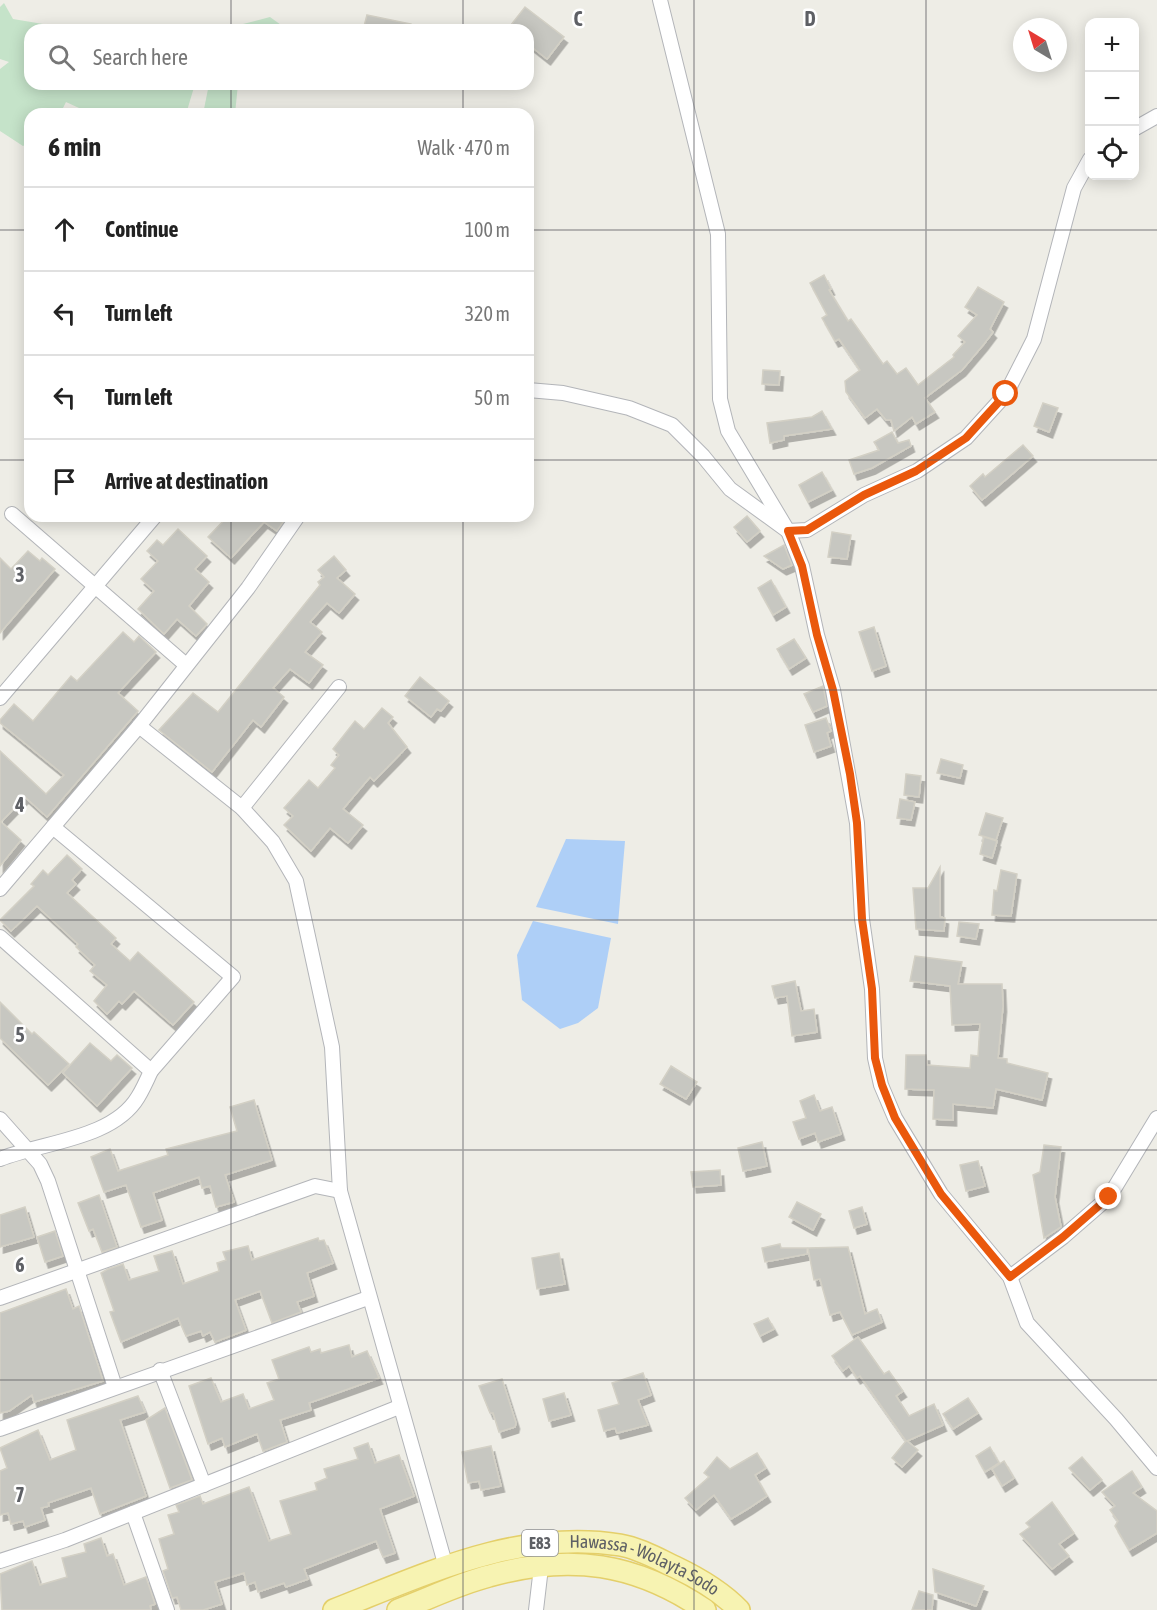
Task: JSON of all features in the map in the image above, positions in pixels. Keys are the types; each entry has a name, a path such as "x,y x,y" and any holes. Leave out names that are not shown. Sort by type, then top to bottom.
{"main road":[{"name":"Hawassa - Wolayta Sodo","path":"334,1610 485,1553 544,1542 611,1545 633,1549 693,1576 728,1598 739,1610"},
{"name":"Hawassa - Wolayta Sodo","path":"398,1610 489,1576 540,1565 586,1564 639,1574 679,1593 705,1610"}],"street":[{"path":"660,0 718,234 720,399 728,431 788,531 802,566 817,635 833,690 850,774 859,844 862,919 872,989 875,1058 882,1085 895,1118 941,1194 1010,1277 1027,1323 1116,1419 1157,1468"},
{"path":"1139,126 1157,116"},
{"path":"534,391 563,393 629,408 672,426 703,456 730,489 788,531 807,530 864,495 916,471 966,438 1006,394 1034,339 1074,188 1085,167"},
{"path":"12,514 186,665"},
{"path":"0,698 150,522"},
{"path":"2,883 139,726 248,588 294,522"},
{"path":"242,808 339,687"},
{"path":"139,726 242,808 273,842 296,881 332,1047 340,1191 368,1298 446,1567"},
{"path":"0,1159 28,1148 102,1130 137,1099 151,1071 233,977 53,827"},
{"path":"0,937 151,1071"},
{"path":"1010,1277 1063,1237 1109,1197 1131,1165 1157,1118"},
{"path":"0,1119 28,1148 48,1180 115,1387"},
{"path":"0,1298 315,1186 340,1191"},
{"path":"0,1429 160,1370 368,1298"},
{"path":"160,1370 204,1485"},
{"path":"0,1561 65,1540 399,1407"},
{"path":"133,1513 167,1610"},
{"path":"536,1610 544,1542"}],"green space":[{"path":"4,3 13,19 43,24 24,24 24,90 193,90 188,108 79,108 66,102 63,108 24,108 23,146 0,131 0,69 9,62 0,59 0,7"},
{"path":"270,17 280,24 243,24"},
{"path":"208,90 237,90 236,108 204,108"}],"water":[{"path":"566,839 625,841 618,924 536,907"},
{"path":"533,921 611,938 598,1008 578,1023 560,1029 522,1000 517,955"}],"building":[{"path":"525,7 564,37 547,59 534,49 534,24 512,24"},
{"path":"367,15 411,24 365,24"},
{"path":"824,275 831,289 829,290 848,321 851,319 883,364 887,361 897,374 906,368 918,385 954,357 953,355 965,342 958,336 977,315 965,307 978,287 1004,302 990,329 993,332 984,344 962,370 925,398 935,412 916,424 912,417 894,431 891,420 886,420 877,409 865,418 846,392 845,381 860,370 839,339 835,341 822,318 827,315 810,283"},
{"path":"763,370 780,371 779,385 762,384"},
{"path":"1043,403 1058,408 1049,432 1034,426"},
{"path":"822,411 832,429 784,436 784,440 770,443 767,423 812,417"},
{"path":"892,432 898,443 909,440 911,446 872,468 854,474 849,460 879,450 874,442"},
{"path":"1023,445 1033,456 982,500 970,486 983,474 985,477"},
{"path":"822,472 832,490 808,502 799,485"},
{"path":"747,516 760,531 747,542 734,527"},
{"path":"222,522 264,522 231,558 208,537"},
{"path":"264,522 283,522 277,531"},
{"path":"178,529 207,556 195,569 209,582 189,606 207,624 196,636 177,619 164,634 138,609 154,591 141,579 158,561 147,551 157,540 163,545"},
{"path":"832,532 851,535 847,559 828,557"},
{"path":"784,545 792,565 783,569 764,556"},
{"path":"28,551 40,561 42,558 55,569 0,633 0,558 11,569"},
{"path":"334,556 346,570 337,578 355,594 339,613 327,603 310,622 322,632 305,652 323,665 309,683 290,669 273,688 284,697 261,727 253,720 212,772 159,730 193,693 218,712 320,585 318,582 324,577 318,570"},
{"path":"771,580 786,607 773,615 758,588"},
{"path":"874,627 886,666 872,671 859,632"},
{"path":"123,632 134,642 139,636 156,652 118,693 138,711 47,817 25,797 1,822 21,840 0,866 0,751 46,794 64,775 0,723 0,720 14,704 33,721 71,676 77,681"},
{"path":"794,639 806,658 789,669 777,649"},
{"path":"420,677 449,701 441,711 437,709 431,717 405,696"},
{"path":"823,686 827,706 813,712 804,694"},
{"path":"382,708 393,717 388,723 407,747 374,781 370,777 343,809 363,825 348,843 330,828 311,851 284,825 293,816 284,808 309,780 318,788 335,768 331,765 339,755 333,749 355,721 364,729"},
{"path":"826,718 831,731 827,733 831,746 814,752 805,725"},
{"path":"941,759 963,765 960,778 937,773"},
{"path":"906,774 921,776 919,797 904,795"},
{"path":"900,799 915,802 911,820 897,818"},
{"path":"986,813 1003,818 996,840 979,835"},
{"path":"984,837 997,841 992,858 980,854"},
{"path":"67,855 82,869 72,880 76,884 67,893 116,938 111,944 130,961 138,952 194,1002 173,1025 134,991 122,1004 119,1001 107,1014 94,1001 107,985 90,971 95,965 76,947 78,944 37,906 11,931 0,920 34,886 31,884 43,870 48,875"},
{"path":"940,867 940,917 945,918 944,931 916,929 913,888 928,888"},
{"path":"1001,870 1017,874 1011,916 992,915 994,890 997,891"},
{"path":"959,922 979,924 976,939 957,936"},
{"path":"915,956 962,962 958,984 1002,984 1003,1006 998,1058 1007,1059 1007,1063 1048,1073 1042,1100 996,1089 993,1108 953,1104 953,1120 933,1119 934,1090 905,1089 906,1055 926,1055 927,1065 970,1068 971,1055 978,1056 980,1024 952,1025 950,986 910,981"},
{"path":"795,981 801,1011 814,1009 817,1032 792,1036 787,996 775,998 772,986"},
{"path":"0,1002 32,1034 34,1032 69,1064 48,1085 0,1038"},
{"path":"90,1043 111,1061 117,1055 132,1068 97,1106 63,1073"},
{"path":"671,1066 697,1082 686,1099 660,1084"},
{"path":"814,1095 820,1111 832,1107 841,1134 818,1142 815,1133 799,1139 793,1122 806,1118 800,1101"},
{"path":"254,1100 272,1160 225,1175 234,1202 216,1207 210,1186 202,1188 199,1177 153,1193 162,1220 141,1227 126,1185 104,1192 91,1157 110,1149 118,1171 168,1155 166,1149 237,1131 230,1107"},
{"path":"762,1142 767,1166 743,1171 738,1148"},
{"path":"1044,1145 1061,1147 1055,1197 1061,1227 1044,1238 1033,1175 1040,1172"},
{"path":"978,1161 985,1186 966,1191 960,1165"},
{"path":"720,1170 721,1185 693,1187 691,1172"},
{"path":"99,1195 117,1247 102,1252 93,1229 89,1231 78,1203"},
{"path":"797,1202 821,1214 813,1230 789,1217"},
{"path":"25,1207 34,1237 0,1247 0,1215"},
{"path":"862,1207 867,1224 854,1228 849,1211"},
{"path":"55,1231 63,1256 45,1262 37,1237"},
{"path":"318,1238 319,1241 324,1240 333,1263 307,1273 314,1296 297,1302 301,1312 272,1323 260,1291 235,1300 246,1330 215,1342 210,1332 203,1336 201,1331 186,1336 178,1318 121,1342 110,1312 114,1311 101,1273 108,1269 123,1264 129,1280 159,1271 154,1256 172,1251 183,1284 219,1271 217,1263 226,1260 223,1252 248,1246 252,1260"},
{"path":"780,1244 781,1248 807,1248 807,1254 765,1262 762,1248"},
{"path":"848,1247 865,1314 877,1309 882,1322 852,1335 840,1312 830,1315 820,1279 814,1280 808,1248"},
{"path":"559,1253 565,1284 537,1289 532,1258"},
{"path":"66,1289 73,1309 79,1306 103,1381 34,1402 32,1395 9,1411 0,1413 0,1313"},
{"path":"768,1318 774,1329 760,1336 754,1324"},
{"path":"858,1337 884,1374 889,1371 903,1391 896,1396 909,1416 934,1404 943,1425 907,1441 918,1450 902,1467 892,1458 906,1441 860,1376 857,1378 849,1366 843,1371 832,1356"},
{"path":"349,1345 352,1357 367,1351 379,1378 309,1403 311,1410 280,1420 287,1442 263,1451 257,1434 225,1447 222,1438 208,1444 189,1386 211,1378 221,1402 243,1394 249,1409 274,1400 267,1383 279,1379 272,1360 309,1347 311,1352 320,1349 321,1353"},
{"path":"643,1373 651,1395 638,1400 648,1425 617,1433 615,1428 604,1431 598,1410 619,1404 612,1383"},
{"path":"502,1379 516,1423 515,1427 499,1432 493,1413 490,1413 479,1386"},
{"path":"564,1393 571,1415 549,1421 543,1399"},
{"path":"138,1396 145,1412 120,1420 146,1496 100,1514 91,1488 48,1503 49,1506 41,1508 45,1520 25,1527 23,1521 11,1524 8,1513 0,1515 0,1471 7,1468 0,1448 38,1430 50,1460 76,1450 67,1420"},
{"path":"968,1398 978,1413 953,1429 943,1414"},
{"path":"165,1408 192,1480 170,1488 146,1420"},
{"path":"368,1443 375,1463 399,1455 414,1496 380,1509 395,1553 383,1557 376,1541 304,1569 308,1579 286,1587 284,1583 258,1592 255,1582 247,1585 244,1573 215,1582 222,1604 203,1610 181,1610 177,1597 172,1598 163,1571 168,1569 159,1539 174,1534 168,1515 179,1512 176,1505 200,1496 203,1504 249,1487 269,1541 291,1534 280,1501 317,1490 315,1483 327,1478 324,1469 358,1459 354,1448"},
{"path":"491,1446 501,1486 481,1490 479,1481 468,1483 462,1452"},
{"path":"990,1447 999,1463 985,1472 976,1456"},
{"path":"757,1453 766,1468 755,1475 767,1496 749,1508 731,1519 714,1495 696,1510 685,1498 709,1477 704,1473 717,1457 730,1469"},
{"path":"1082,1457 1102,1480 1090,1490 1069,1468"},
{"path":"1004,1461 1014,1478 1002,1486 992,1469"},
{"path":"1132,1471 1142,1487 1133,1493 1157,1511 1157,1533 1129,1550 1115,1526 1118,1521 1110,1510 1115,1506 1102,1492"},
{"path":"1052,1502 1074,1533 1059,1544 1069,1556 1052,1569 1020,1534 1030,1527 1026,1523"},
{"path":"101,1538 107,1556 113,1554 124,1585 146,1577 155,1604 150,1606 151,1610 2,1610 0,1574 32,1561 40,1585 67,1577 62,1558 86,1552 84,1544"},
{"path":"933,1569 984,1586 976,1606 935,1592"},
{"path":"919,1591 933,1595 932,1610 912,1610"}],"route":[{"path":"1006,394 966,438 916,471 864,495 807,530 788,531 802,566 817,635 833,690 850,774 857,823 862,919 872,989 875,1058 882,1085 895,1118 941,1194 1010,1277 1063,1237 1109,1197"}]}
